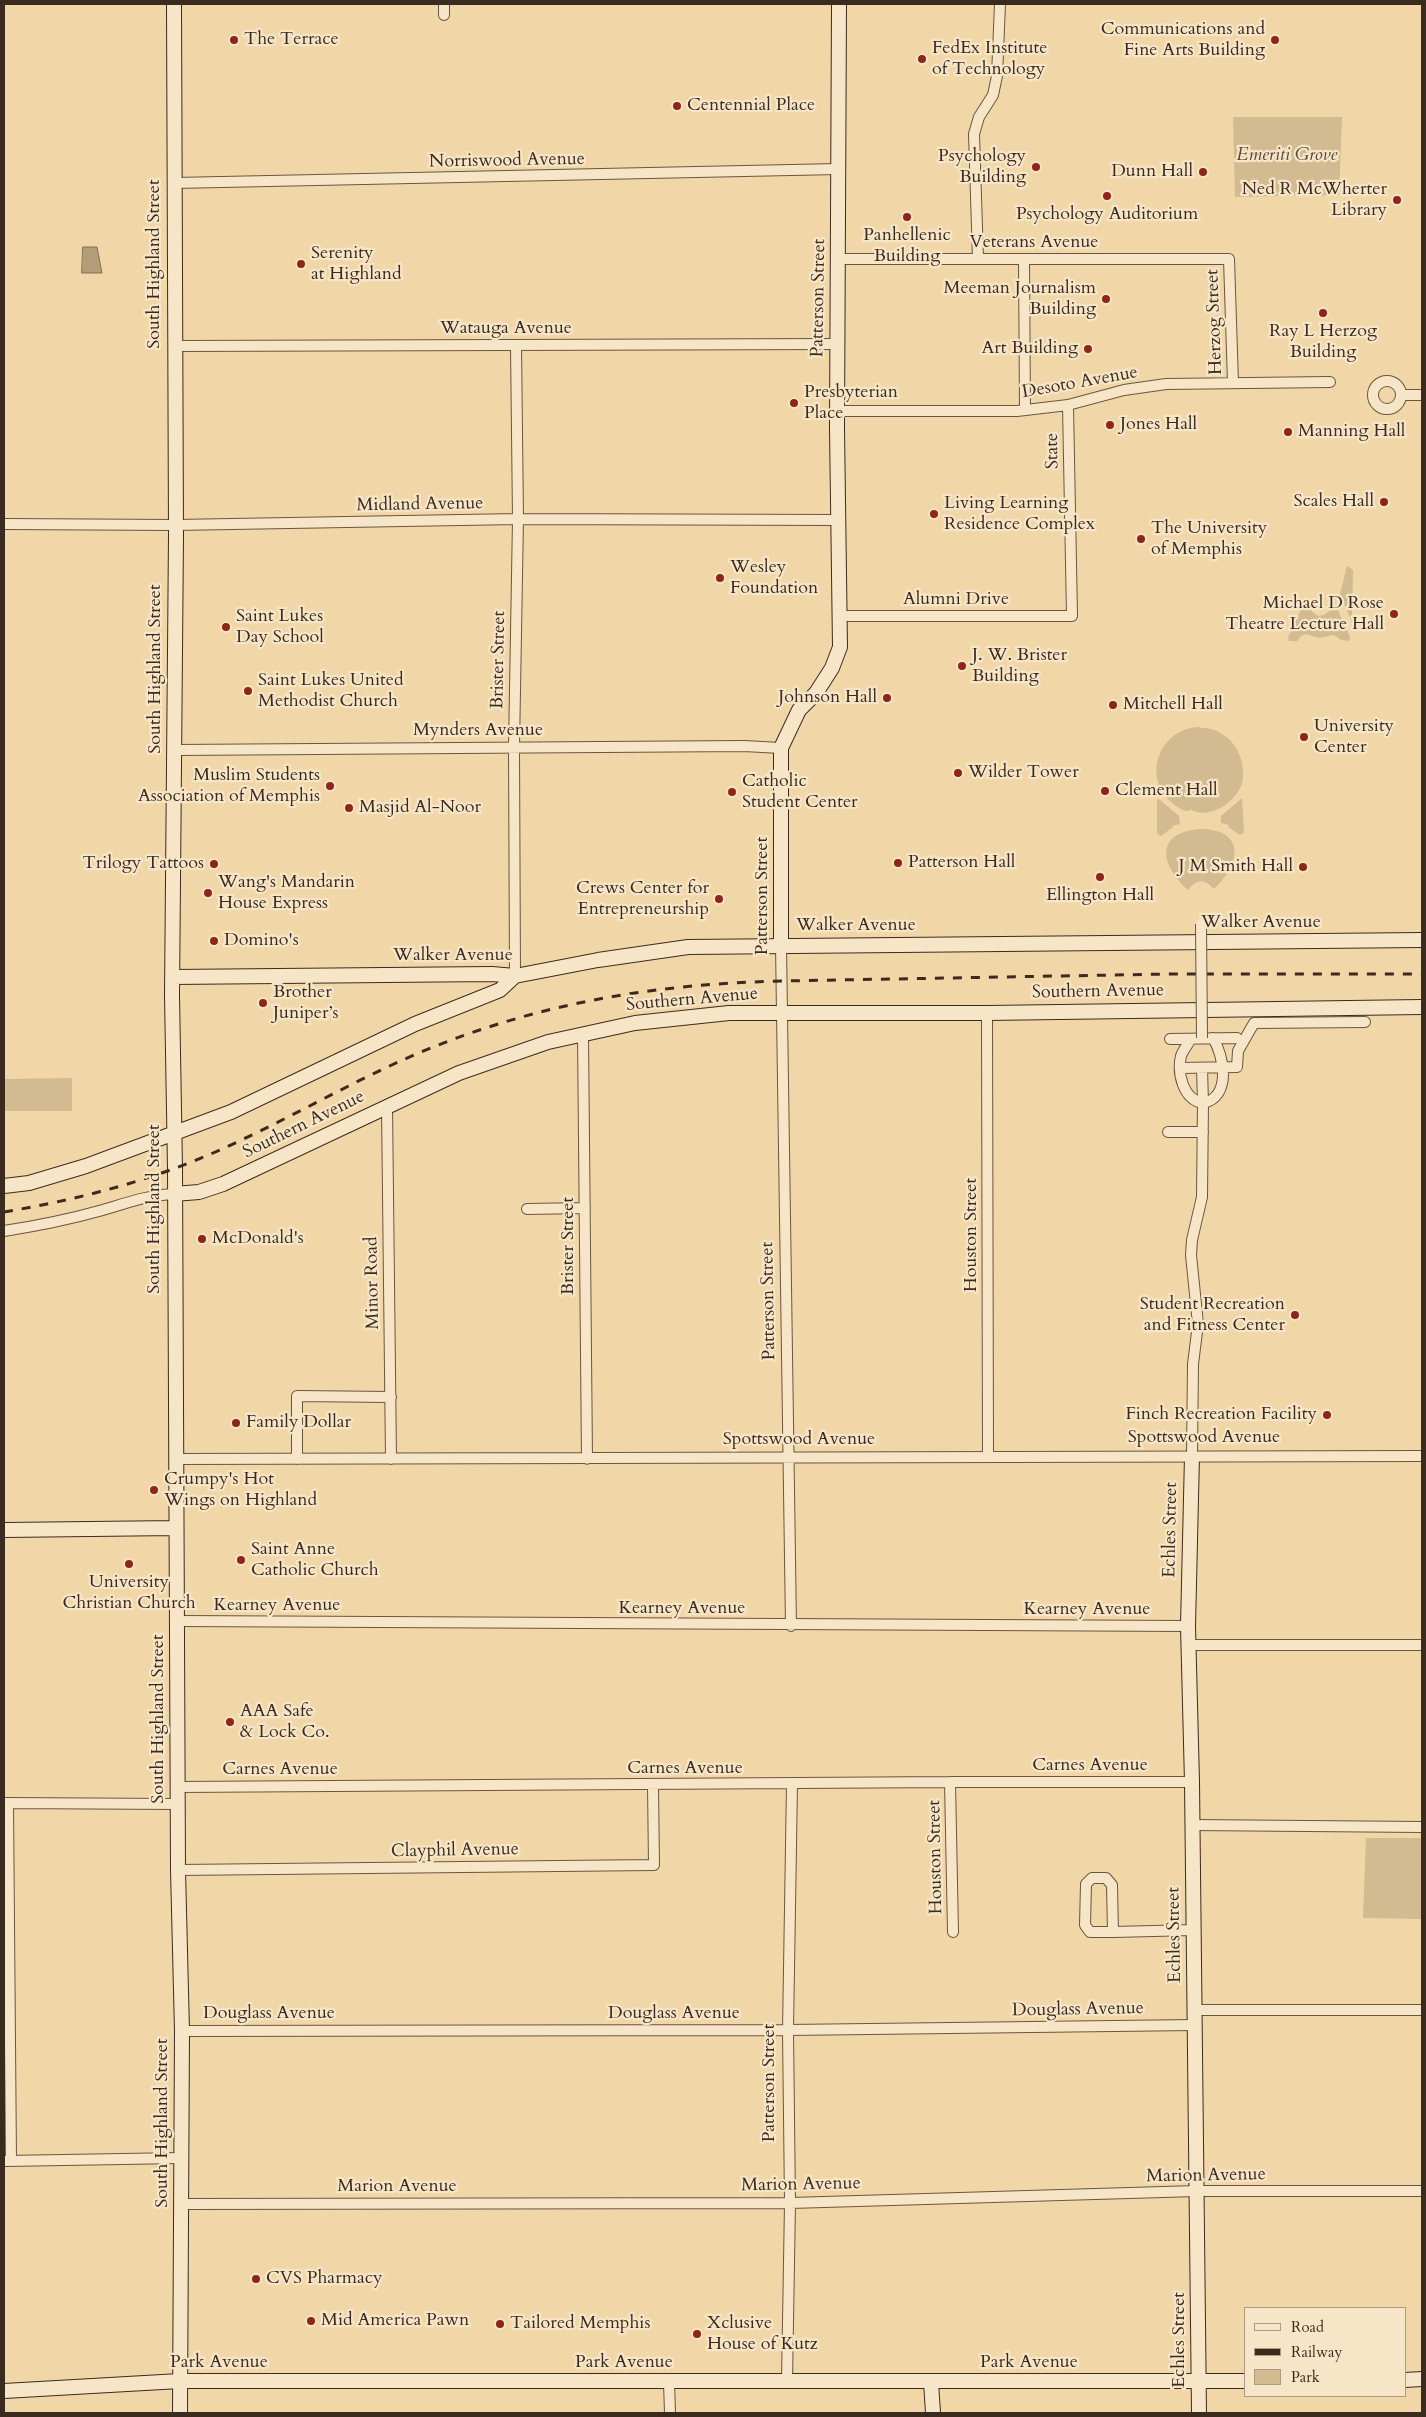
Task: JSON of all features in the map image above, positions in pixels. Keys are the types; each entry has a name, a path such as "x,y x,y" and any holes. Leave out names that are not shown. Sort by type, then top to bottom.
{"street":[{"name":"South Highland Street","path":"174,4 175,750 172,976 178,1870 182,2031 180,2413"},
{"path":"444,4 444,16"},
{"name":"Patterson Street","path":"791,1626 781,945 781,748 799,710 816,693 832,668 840,647 837,411 840,169 839,4"},
{"path":"978,259 974,134 979,116 993,95 997,76 1000,4"},
{"name":"Norriswood Avenue","path":"174,183 840,169"},
{"name":"Veterans Avenue","path":"838,259 1229,259"},
{"name":"Herzog Street","path":"1229,259 1233,383"},
{"path":"1024,260 1026,410"},
{"name":"Watauga Avenue","path":"174,346 837,344"},
{"name":"Brister Street","path":"515,976 514,747 518,519 516,346"},
{"name":"Desoto Avenue","path":"837,411 1026,410 1068,405 1124,390 1166,384 1330,382"},
{"path":"1400,395 1422,394"},
{"name":"State","path":"1068,405 1072,616"},
{"name":"Midland Avenue","path":"4,524 175,525 518,519 838,520"},
{"name":"Alumni Drive","path":"840,616 1072,616"},
{"name":"Mynders Avenue","path":"175,750 769,746 781,748"},
{"path":"1200,924 1202,1038"},
{"name":"Walker Avenue","path":"172,976 492,974 515,976 670,949 781,945 1422,940"},
{"path":"4,1186 29,1183 86,1166 230,1112 415,1024 500,990 515,976"},
{"name":"Southern Avenue","path":"4,1231 79,1216 152,1195 199,1192 223,1184 387,1106 483,1064 548,1042 635,1023 729,1012 987,1013 1422,1007"},
{"name":"Houston Street","path":"987,1013 988,1457"},
{"path":"1180,1068 1237,1067 1238,1051 1254,1023 1364,1022"},
{"name":"Brister Street","path":"583,1034 587,1459"},
{"path":"1191,1039 1183,1052 1180,1068 1182,1079 1188,1094 1198,1102 1203,1103 1208,1102 1216,1094 1223,1078 1221,1052 1213,1038"},
{"path":"1170,1039 1237,1038"},
{"path":"1192,1456 1193,1364 1198,1324 1191,1255 1192,1240 1202,1197 1202,1068"},
{"name":"Minor Road","path":"387,1106 392,1459"},
{"path":"1168,1132 1203,1132"},
{"path":"527,1209 585,1208"},
{"path":"297,1459 298,1396 391,1397"},
{"name":"Echles Street","path":"1192,1456 1188,1626 1192,1782 1199,2413"},
{"name":"Spottswood Avenue","path":"175,1459 1422,1456"},
{"path":"4,1530 176,1528"},
{"name":"Kearney Avenue","path":"177,1622 791,1626 1188,1626"},
{"path":"1189,1645 1422,1645"},
{"name":"Houston Street","path":"950,1782 953,1932"},
{"name":"Carnes Avenue","path":"178,1787 1192,1782"},
{"name":"Patterson Street","path":"787,2381 790,2203 788,2030 792,1784"},
{"name":"Clayphil Avenue","path":"178,1870 654,1865 654,1786"},
{"path":"178,1804 6,1803 7,2161 181,2158"},
{"path":"1192,1825 1422,1828"},
{"path":"1113,1932 1112,1885 1106,1878 1092,1878 1086,1884 1085,1926 1090,1932 1113,1932 1194,1930"},
{"path":"1195,2010 1422,2010"},
{"name":"Douglass Avenue","path":"182,2031 788,2030 1195,2025"},
{"name":"Marion Avenue","path":"181,2204 790,2203 1197,2191 1422,2191"},
{"path":"1406,2380 1422,2379"},
{"name":"Park Avenue","path":"4,2391 180,2381 1244,2381"},
{"path":"669,2382 670,2413"},
{"path":"930,2382 933,2413"}],"green space":[{"name":"Emeriti Grove","path":"1233,117 1342,117 1339,195 1235,197"},
{"path":"1347,566 1353,570 1352,622 1340,594"},
{"path":"1303,605 1318,616 1324,615 1336,606 1350,637 1349,641 1341,640 1334,635 1319,638 1306,634 1297,641 1289,641 1288,637"},
{"path":"1209,728 1230,740 1241,759 1243,774 1241,787 1233,798 1221,807 1205,813 1191,810 1185,811 1171,802 1162,791 1157,779 1160,755 1166,744 1174,735 1186,729"},
{"path":"1242,798 1244,832 1240,835 1228,827 1229,825 1221,823 1221,816"},
{"path":"1159,799 1179,816 1180,824 1172,826 1161,836 1157,833 1157,800"},
{"path":"1201,829 1216,831 1226,835 1232,842 1234,850 1233,860 1223,880 1214,889 1201,881 1195,883 1188,890 1172,870 1167,861 1166,851 1169,843 1175,836 1186,831"},
{"path":"72,1078 72,1111 4,1111 4,1079"},
{"path":"1366,1838 1422,1838 1422,1919 1363,1918"}],"shaded area":[{"path":"83,247 97,247 102,273 82,273"}],"railway":[{"path":"4,1212 84,1196 162,1173 239,1141 421,1052 509,1021 598,999 688,986 782,981 1169,974 1422,974"}],"place":[{"name":"The Terrace","path":"234,40"},
{"name":"Communications and Fine Arts Building","path":"1275,40"},
{"name":"FedEx Institute of Technology","path":"922,59"},
{"name":"Centennial Place","path":"677,106"},
{"name":"Psychology Building","path":"1036,167"},
{"name":"Dunn Hall","path":"1203,172"},
{"name":"Psychology Auditorium","path":"1107,196"},
{"name":"Ned R McWherter Library","path":"1397,200"},
{"name":"Panhellenic Building","path":"907,217"},
{"name":"Serenity at Highland","path":"301,264"},
{"name":"Meeman Journalism Building","path":"1106,299"},
{"name":"Ray L Herzog Building","path":"1323,313"},
{"name":"Art Building","path":"1088,349"},
{"name":"Presbyterian Place","path":"794,403"},
{"name":"Jones Hall","path":"1110,425"},
{"name":"Manning Hall","path":"1288,432"},
{"name":"Scales Hall","path":"1384,502"},
{"name":"Living Learning Residence Complex","path":"934,514"},
{"name":"The University of Memphis","path":"1141,539"},
{"name":"Wesley Foundation","path":"720,578"},
{"name":"Michael D Rose Theatre Lecture Hall","path":"1394,614"},
{"name":"Saint Lukes Day School","path":"226,627"},
{"name":"J. W. Brister Building","path":"962,666"},
{"name":"Saint Lukes United Methodist Church","path":"248,691"},
{"name":"Johnson Hall","path":"887,698"},
{"name":"Mitchell Hall","path":"1113,705"},
{"name":"University Center","path":"1304,737"},
{"name":"Wilder Tower","path":"958,773"},
{"name":"Muslim Students Association of Memphis","path":"330,786"},
{"name":"Clement Hall","path":"1105,791"},
{"name":"Catholic Student Center","path":"732,792"},
{"name":"Masjid Al-Noor","path":"349,808"},
{"name":"Patterson Hall","path":"898,863"},
{"name":"Trilogy Tattoos","path":"214,864"},
{"name":"J M Smith Hall","path":"1303,867"},
{"name":"Ellington Hall","path":"1100,877"},
{"name":"Wang's Mandarin House Express","path":"208,893"},
{"name":"Crews Center for Entrepreneurship","path":"719,899"},
{"name":"Domino's","path":"214,941"},
{"name":"Brother Juniper’s","path":"263,1003"},
{"name":"McDonald's","path":"202,1239"},
{"name":"Student Recreation and Fitness Center","path":"1295,1315"},
{"name":"Finch Recreation Facility","path":"1327,1415"},
{"name":"Family Dollar","path":"236,1423"},
{"name":"Crumpy's Hot Wings on Highland","path":"154,1490"},
{"name":"Saint Anne Catholic Church","path":"241,1560"},
{"name":"University Christian Church","path":"129,1564"},
{"name":"AAA Safe & Lock Co.","path":"230,1722"},
{"name":"CVS Pharmacy","path":"256,2279"},
{"name":"Mid America Pawn","path":"311,2321"},
{"name":"Tailored Memphis","path":"500,2324"},
{"name":"Xclusive House of Kutz","path":"697,2334"}]}
